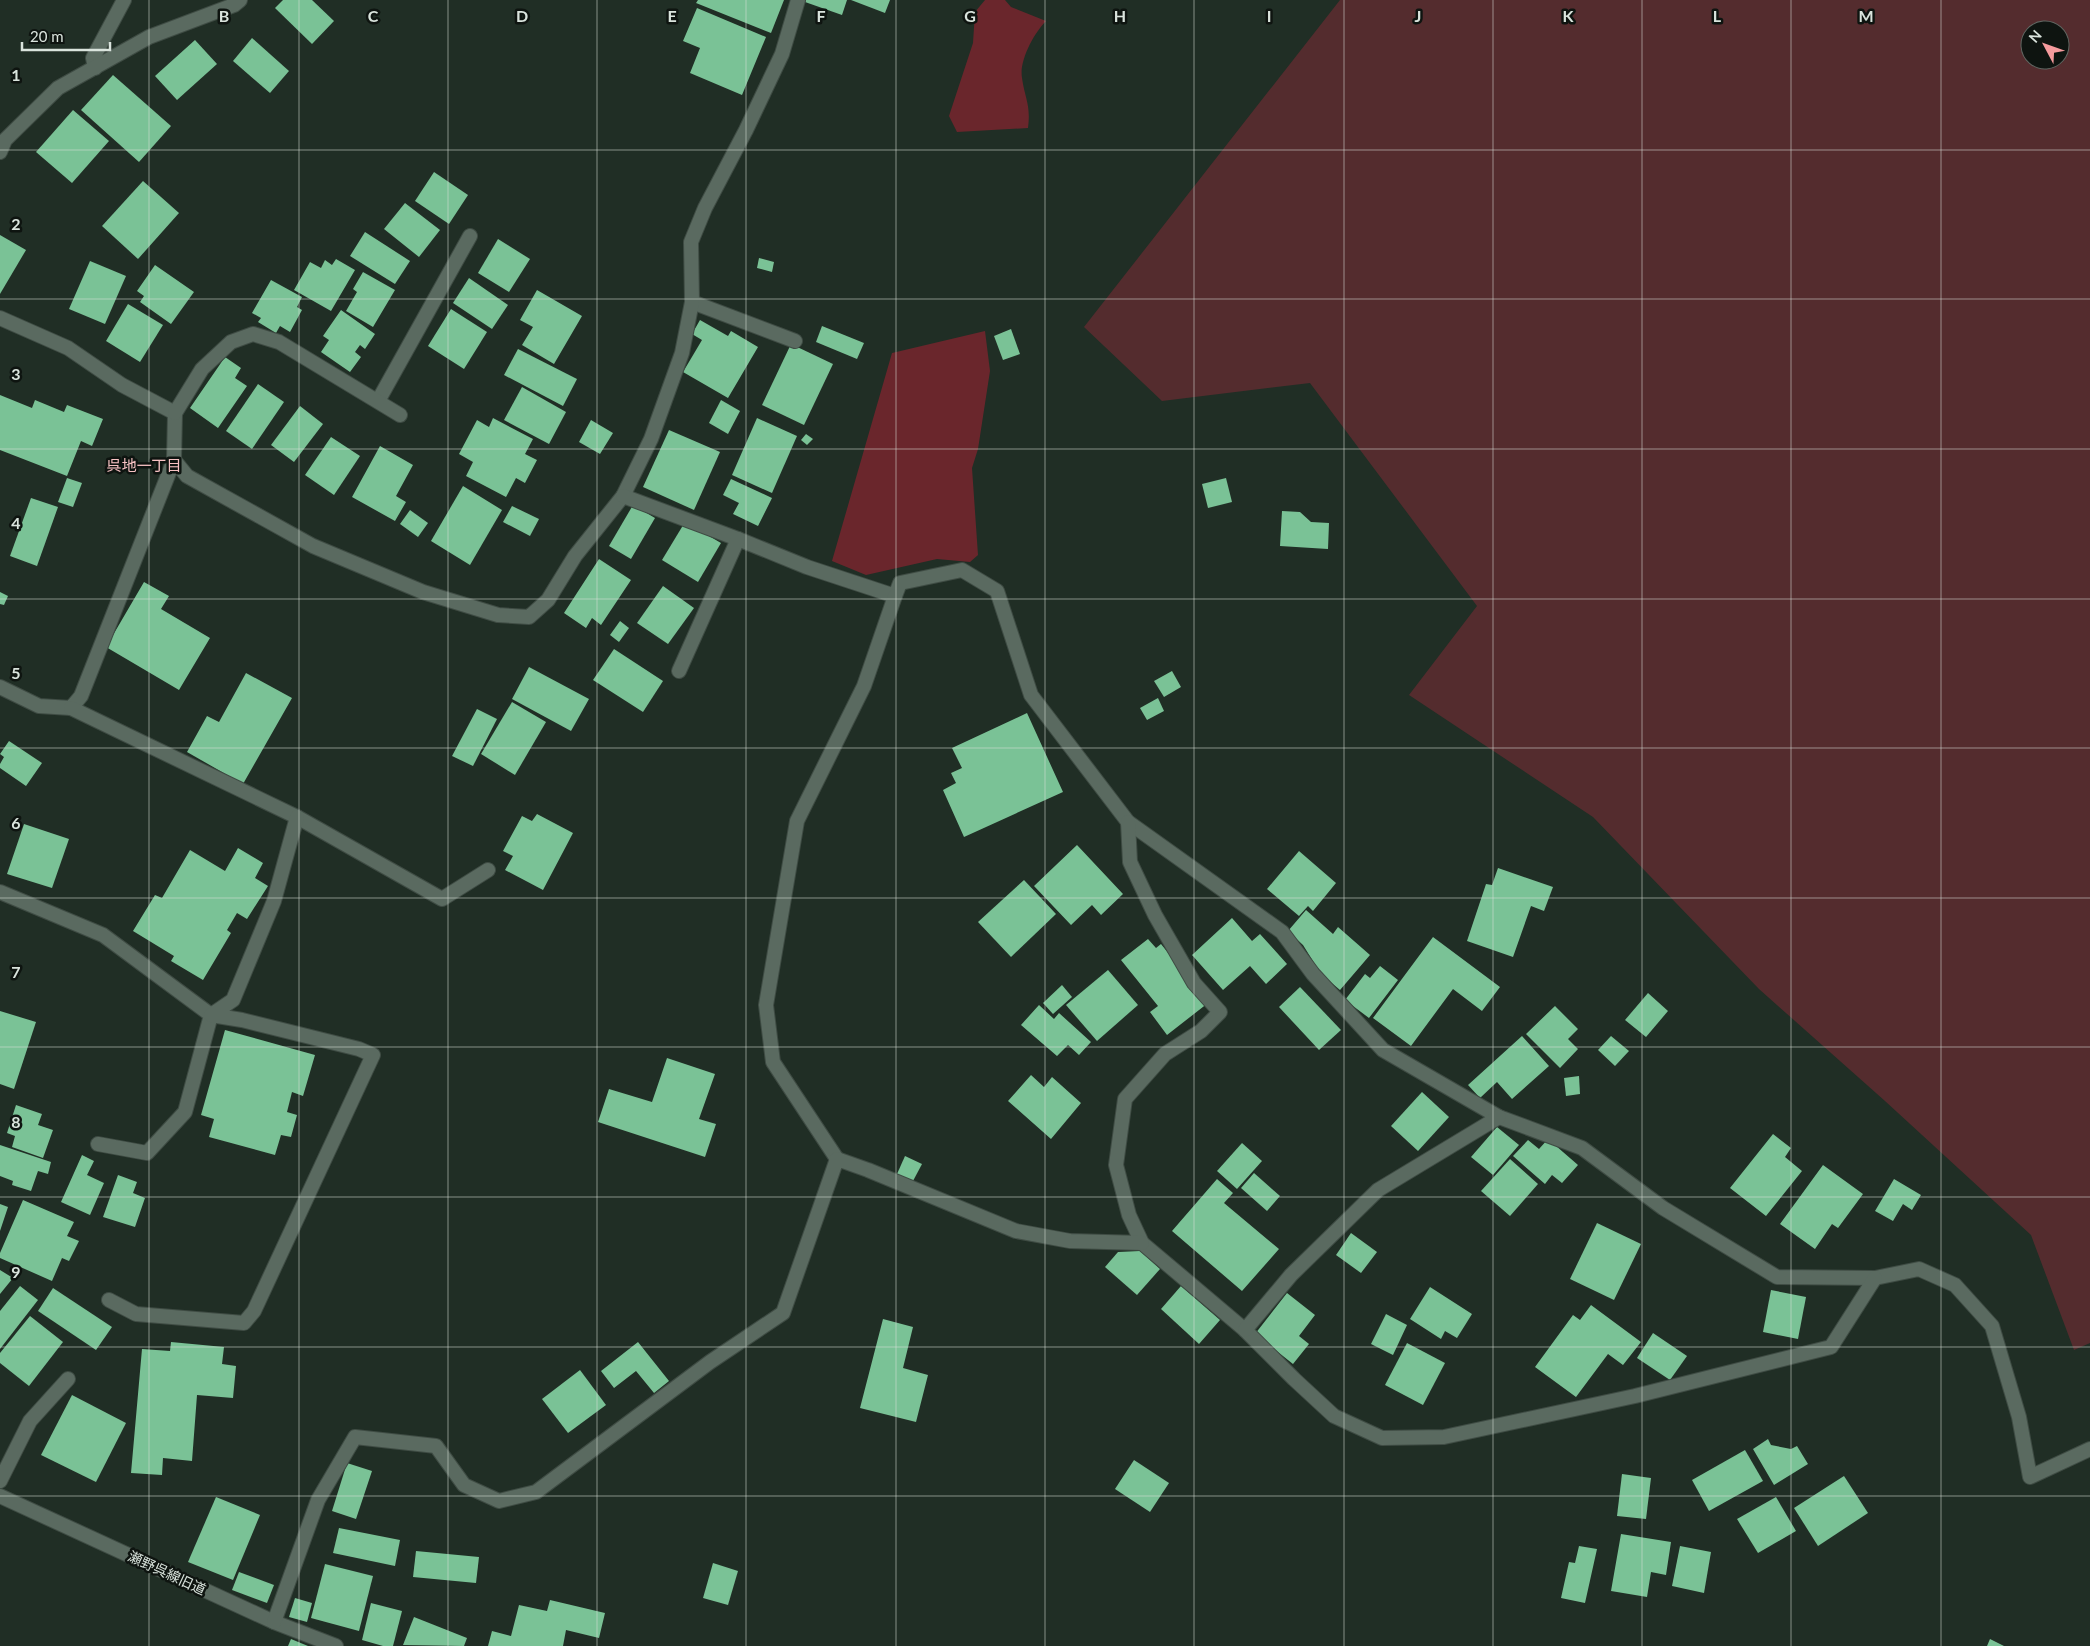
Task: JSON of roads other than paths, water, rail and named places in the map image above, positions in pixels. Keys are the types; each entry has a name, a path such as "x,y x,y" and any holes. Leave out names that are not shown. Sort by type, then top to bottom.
{"street":[{"path":"95,68 93,58 124,0"},
{"path":"174,460 187,476 313,546 423,592 498,615 529,617 548,600 575,556 623,496 651,439 682,353 692,302 691,242 705,208 746,130 782,54 798,0"},
{"path":"2,143 58,88 148,37 234,2"},
{"path":"378,401 470,236"},
{"path":"692,302 795,341"},
{"path":"0,318 68,348 122,385 175,413"},
{"path":"71,708 81,696 174,460 175,413 202,369 231,342 253,334 279,342 400,415"},
{"path":"623,496 807,567 895,596"},
{"path":"679,671 738,539"},
{"path":"1142,1243 1070,1241 1016,1231 868,1170 836,1159 773,1062 766,1005 797,821 864,686 900,583 962,570 997,592 1031,695 1128,822 1282,932 1312,974 1384,1050 1499,1116 1582,1148 1663,1208 1776,1277 1875,1278 1920,1269 1955,1285 1992,1326 2019,1417 2030,1477 2090,1449"},
{"path":"0,687 39,706 71,708 297,817 442,900 488,870"},
{"path":"98,1144 147,1153 185,1112 211,1015 233,1000 274,901 297,817"},
{"path":"1128,822 1130,862 1155,915 1194,983 1220,1012 1201,1031 1165,1054 1125,1099 1116,1165 1129,1215 1142,1243 1245,1330 1334,1416 1382,1438 1444,1437 1635,1396 1832,1347 1875,1278"},
{"path":"0,892 103,935 211,1015 251,1022 359,1049 373,1055 254,1311 244,1323 136,1314 109,1300"},
{"path":"1245,1330 1291,1275 1378,1190 1499,1116"},
{"path":"274,1622 318,1500 355,1437 436,1446 464,1484 500,1501 536,1492 710,1362 783,1312 836,1159"},
{"path":"0,1481 30,1421 68,1379"},
{"name":"瀬野呉線旧道","path":"0,1496 274,1622 336,1646"}],"district":[{"name":"呉地一丁目","path":"144,466"}]}
